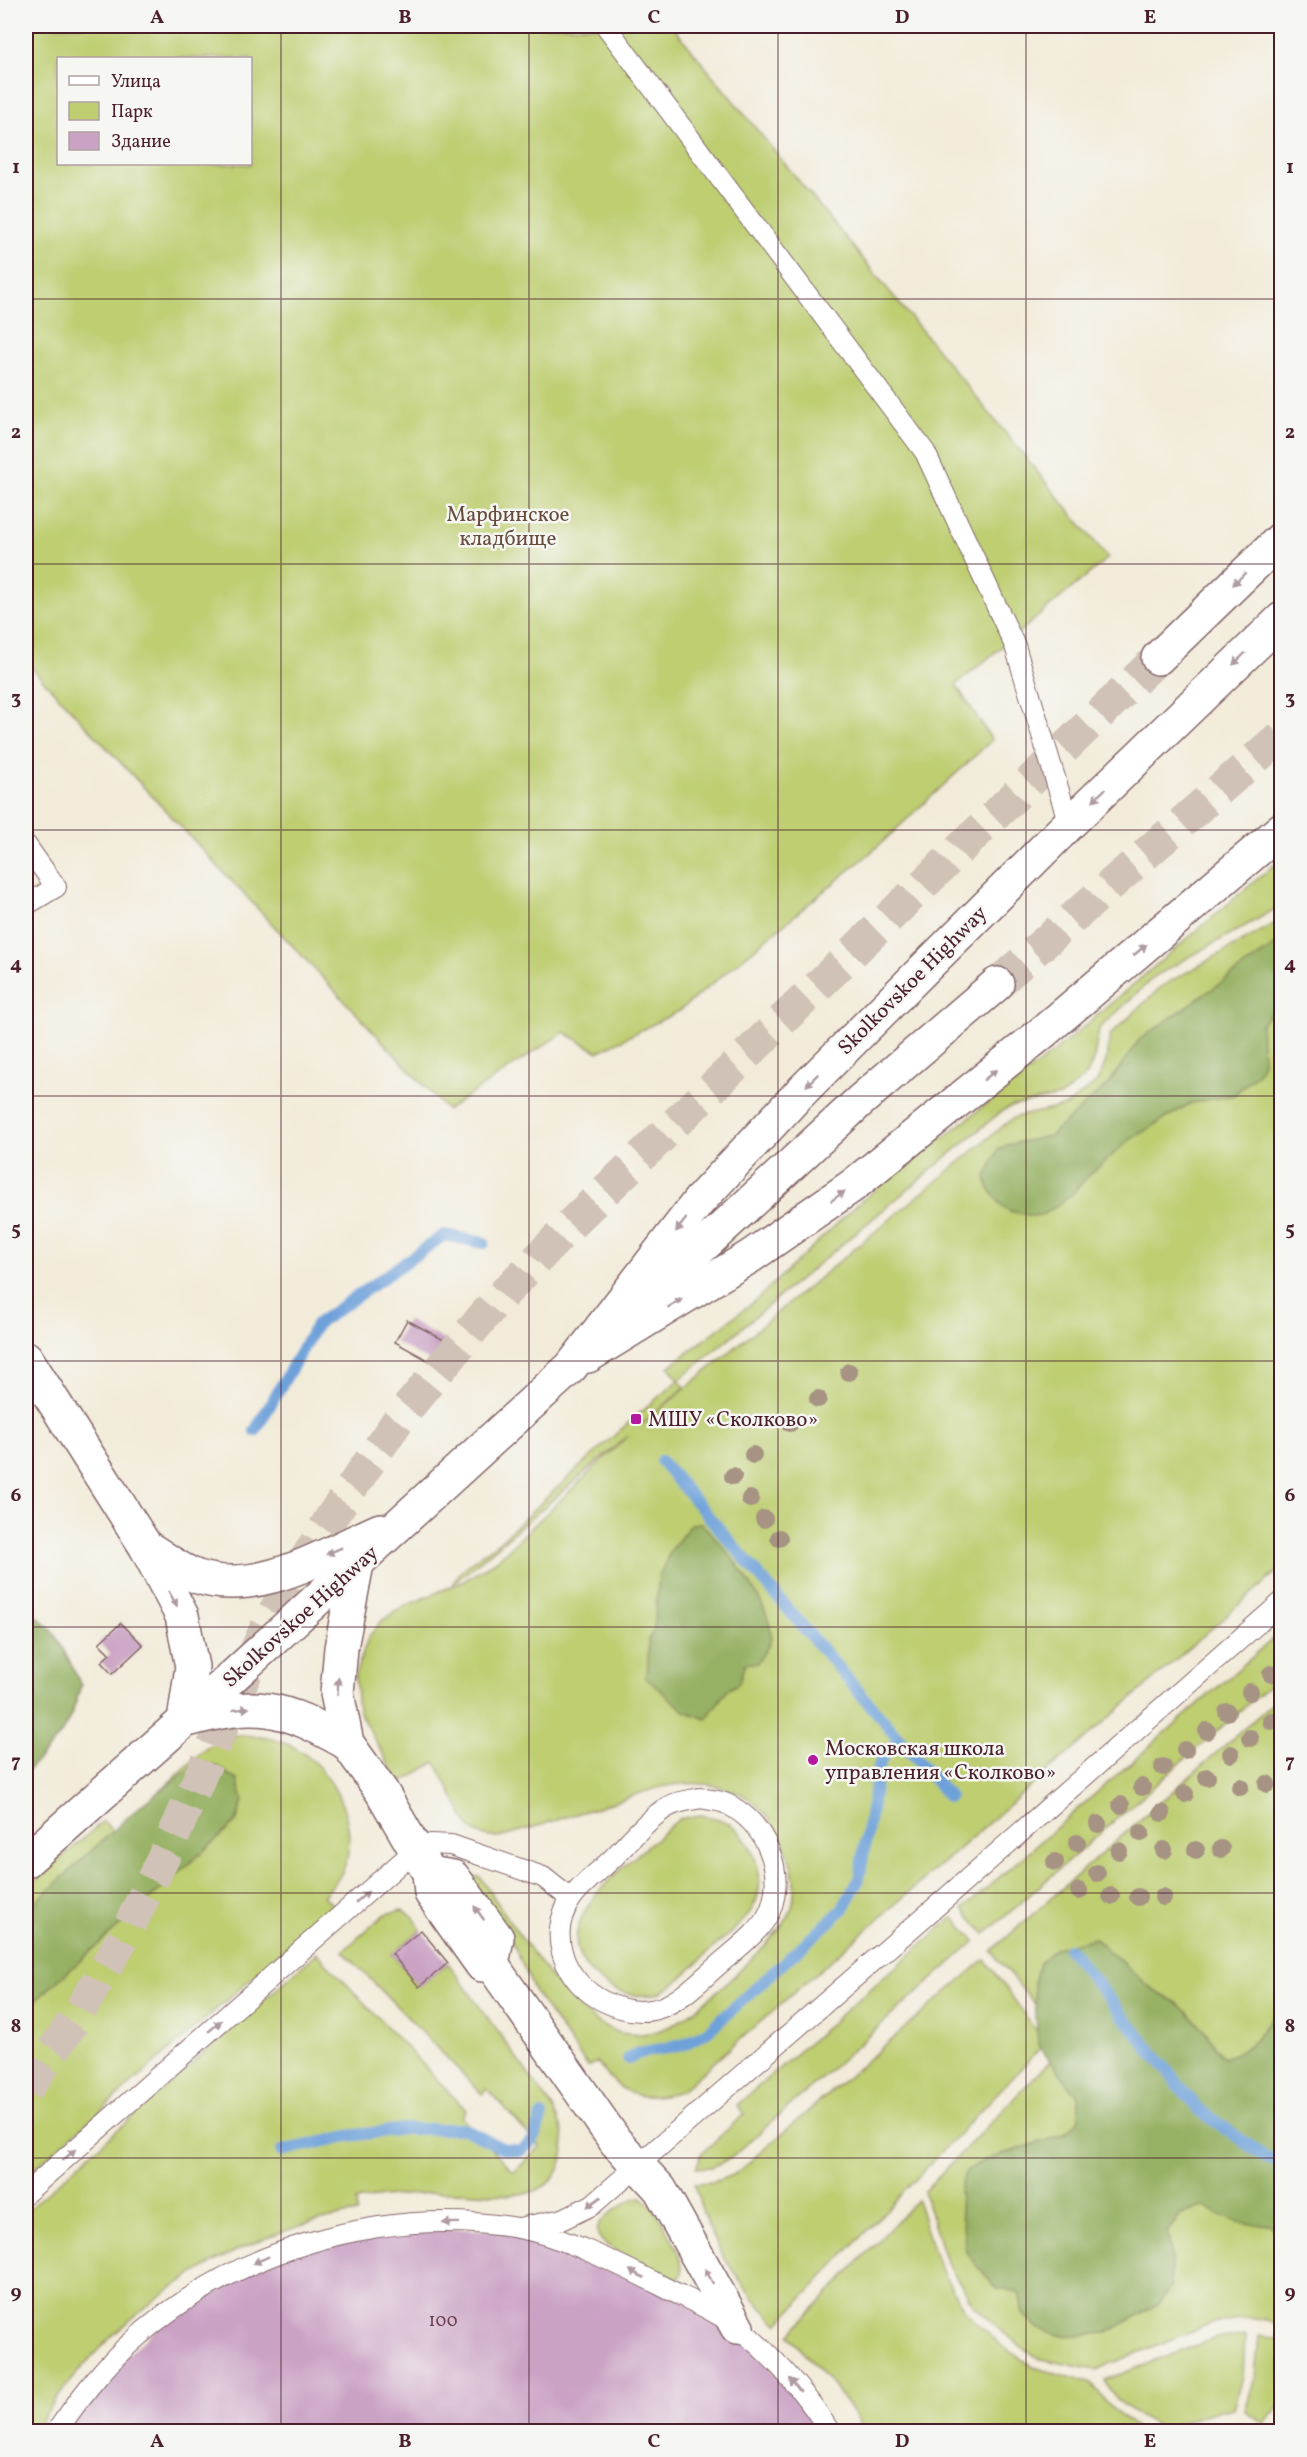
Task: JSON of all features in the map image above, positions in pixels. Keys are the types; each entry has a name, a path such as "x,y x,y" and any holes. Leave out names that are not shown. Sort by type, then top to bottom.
{"street":[{"path":"1158,657 1281,538"},
{"name":"Skolkovskoe Highway","path":"26,1861 184,1721 571,1367 699,1201 799,1094 1069,824 1281,619"},
{"name":"Skolkovskoe Highway","path":"571,1367 752,1256 852,1186 1042,1033 1281,830"},
{"path":"571,1367 860,1101 997,984"},
{"path":"26,1358 146,1547 182,1616 189,1641 192,1667 184,1721 216,1712 256,1707 292,1715 346,1743"},
{"path":"146,1547 198,1577 242,1582 281,1574 406,1519"},
{"path":"357,1564 341,1648 337,1693 346,1743 382,1792 421,1862 431,1893 482,1965 492,1965 616,2142 660,2189 737,2327"}],"lane":[{"path":"606,26 925,452 1015,646 1069,824"},
{"path":"26,845 56,887 26,905"},
{"path":"519,2229 563,2219 592,2205 1281,1602"},
{"path":"700,1798 725,1803 744,1814 767,1843 775,1866 776,1889 769,1912 756,1931 671,2006 643,2012 617,2009 594,1997 567,1970 558,1944 561,1920 571,1899 663,1811 672,1804 700,1798"},
{"path":"26,2193 421,1862 431,1844 459,1847 543,1877 571,1899"},
{"path":"56,2432 85,2391 127,2347 174,2309 225,2276 280,2252 369,2229 398,2225 459,2223 519,2229 592,2253 631,2270 737,2327 782,2369 830,2432"}],"green space":[{"name":"Марфинское кладбище","path":"26,26 672,26 1108,558 956,685 992,740 875,849 679,1011 598,1052 564,1032 447,1110 26,662"},
{"path":"1281,859 1281,906 1155,976 1099,1029 1094,1058 1087,1075 1061,1096 1013,1106 1002,1111 679,1380 669,1367 756,1300 861,1201 1055,1051"},
{"path":"1281,920 1281,1568 681,2091 667,2095 643,2096 633,2094 614,2083 597,2062 588,2067 536,1994 514,1946 470,1876 480,1877 543,1967 582,2010 602,2025 621,2033 648,2033 674,2024 702,2004 758,1952 786,1919 792,1907 794,1879 787,1851 773,1825 755,1804 739,1793 711,1785 691,1784 649,1790 504,1836 482,1835 470,1828 435,1762 400,1784 358,1710 355,1675 368,1638 381,1621 403,1607 464,1581 497,1560 628,1436 453,1584 468,1565 502,1539 611,1438 679,1380 685,1387 640,1426 1009,1121 1016,1117 1066,1106 1097,1082 1106,1061 1110,1035 1162,986"},
{"path":"1281,941 1281,1012 1271,1014 1261,1024 1263,1062 1259,1072 1234,1095 1191,1103 1131,1139 1086,1178 1070,1196 1045,1214 1033,1216 1010,1211 1001,1205 988,1187 986,1177 998,1150 1007,1145 1050,1136 1108,1084 1139,1040"},
{"path":"701,1523 734,1561 756,1593 770,1625 771,1639 757,1663 745,1663 739,1683 727,1690 706,1719 685,1711 645,1677 648,1666 648,1640 654,1630 659,1576 671,1550 691,1524"},
{"path":"26,1612 36,1616 53,1632 81,1685 67,1724 46,1752 26,1772"},
{"path":"1281,1632 1281,1675 985,1934 963,1909"},
{"path":"1281,1696 1281,2324 1250,2318 1212,2323 1095,2370 1037,2358 1001,2331 973,2304 945,2259 924,2192 1067,2043 991,1951"},
{"path":"232,1735 257,1736 282,1742 299,1750 328,1778 346,1816 349,1836 348,1855 341,1874 323,1896 334,1906 26,2176 26,1889 103,1821 114,1832 209,1746"},
{"path":"197,1763 217,1767 237,1780 243,1801 236,1822 26,2009 26,1911 140,1806"},
{"path":"700,1815 730,1824 748,1844 757,1863 759,1874 758,1895 754,1905 735,1928 665,1990 642,1996 629,1994 605,1984 586,1967 580,1957 576,1939 580,1922 589,1904 619,1871 679,1819"},
{"path":"402,1910 413,1916 421,1930 392,1954 419,1986 448,1963 553,2108 564,2140 562,2161 555,2176 545,2186 518,2194 444,2192 356,2201 357,2213 276,2234 237,2251 199,2271 130,2320 71,2380 34,2432 26,2431 26,2211 317,1953 466,2110 461,2117 514,2172 540,2147 487,2089 482,2094 343,1951 385,1914"},
{"path":"953,1917 975,1941 731,2158 711,2167 696,2168 702,2153 744,2114 737,2105"},
{"path":"1094,1938 1156,1992 1176,2002 1197,2021 1224,2058 1252,2042 1281,2009 1281,2240 1270,2224 1236,2221 1205,2206 1181,2215 1167,2232 1171,2253 1171,2287 1158,2304 1107,2333 1063,2336 1039,2329 1023,2314 1019,2292 997,2289 966,2252 959,2191 966,2171 985,2160 1065,2134 1080,2119 1078,2096 1038,2045 1034,1984 1039,1963 1056,1948"},
{"path":"985,1959 1045,2043 778,2324 750,2294 726,2260 707,2222 695,2183 714,2182 735,2174"},
{"path":"641,2197 655,2211 669,2234 680,2259 681,2277 669,2278 657,2273 609,2246 598,2235 597,2228 612,2212 633,2199"},
{"path":"917,2200 938,2265 964,2310 998,2343 1033,2367 1092,2383 1114,2410 1141,2431 865,2431 844,2399 789,2335"},
{"path":"1245,2336 1243,2376 1234,2409 1221,2410 1162,2428 1121,2403 1109,2389 1105,2380 1216,2338"},
{"path":"1259,2336 1281,2339 1281,2405 1264,2423 1245,2411 1255,2377"},
{"path":"1224,2424 1237,2424 1246,2431 1202,2431"}],"building":[{"path":"407,1320 453,1345 440,1367 395,1342"},
{"path":"121,1623 143,1645 112,1674 101,1662 110,1654 99,1643"},
{"path":"421,1930 448,1963 419,1987 392,1954"},
{"path":"399,2227 519,2231 634,2266 736,2330 827,2432 60,2432 88,2392 175,2311 282,2254"}],"waterway":[{"path":"255,1431 317,1324 444,1235 484,1243"},
{"path":"661,1461 949,1797"},
{"path":"628,2059 639,2053 683,2045 707,2032 842,1910 859,1879 878,1769 884,1754 900,1741"},
{"path":"1069,1949 1198,2109 1267,2158 1282,2164"},
{"path":"282,2151 348,2136 404,2129 464,2129 504,2149 520,2151 533,2141 542,2116"}],"tunnel":[{"path":"26,2090 75,2019 126,1933 169,1846 270,1619 332,1516 401,1416 492,1306 573,1222 1158,658"},
{"path":"997,984 1282,735"}],"place":[{"name":"МШУ «Сколково»","path":"636,1419"},
{"name":"Московская школа управления «Сколково»","path":"813,1760"}]}
